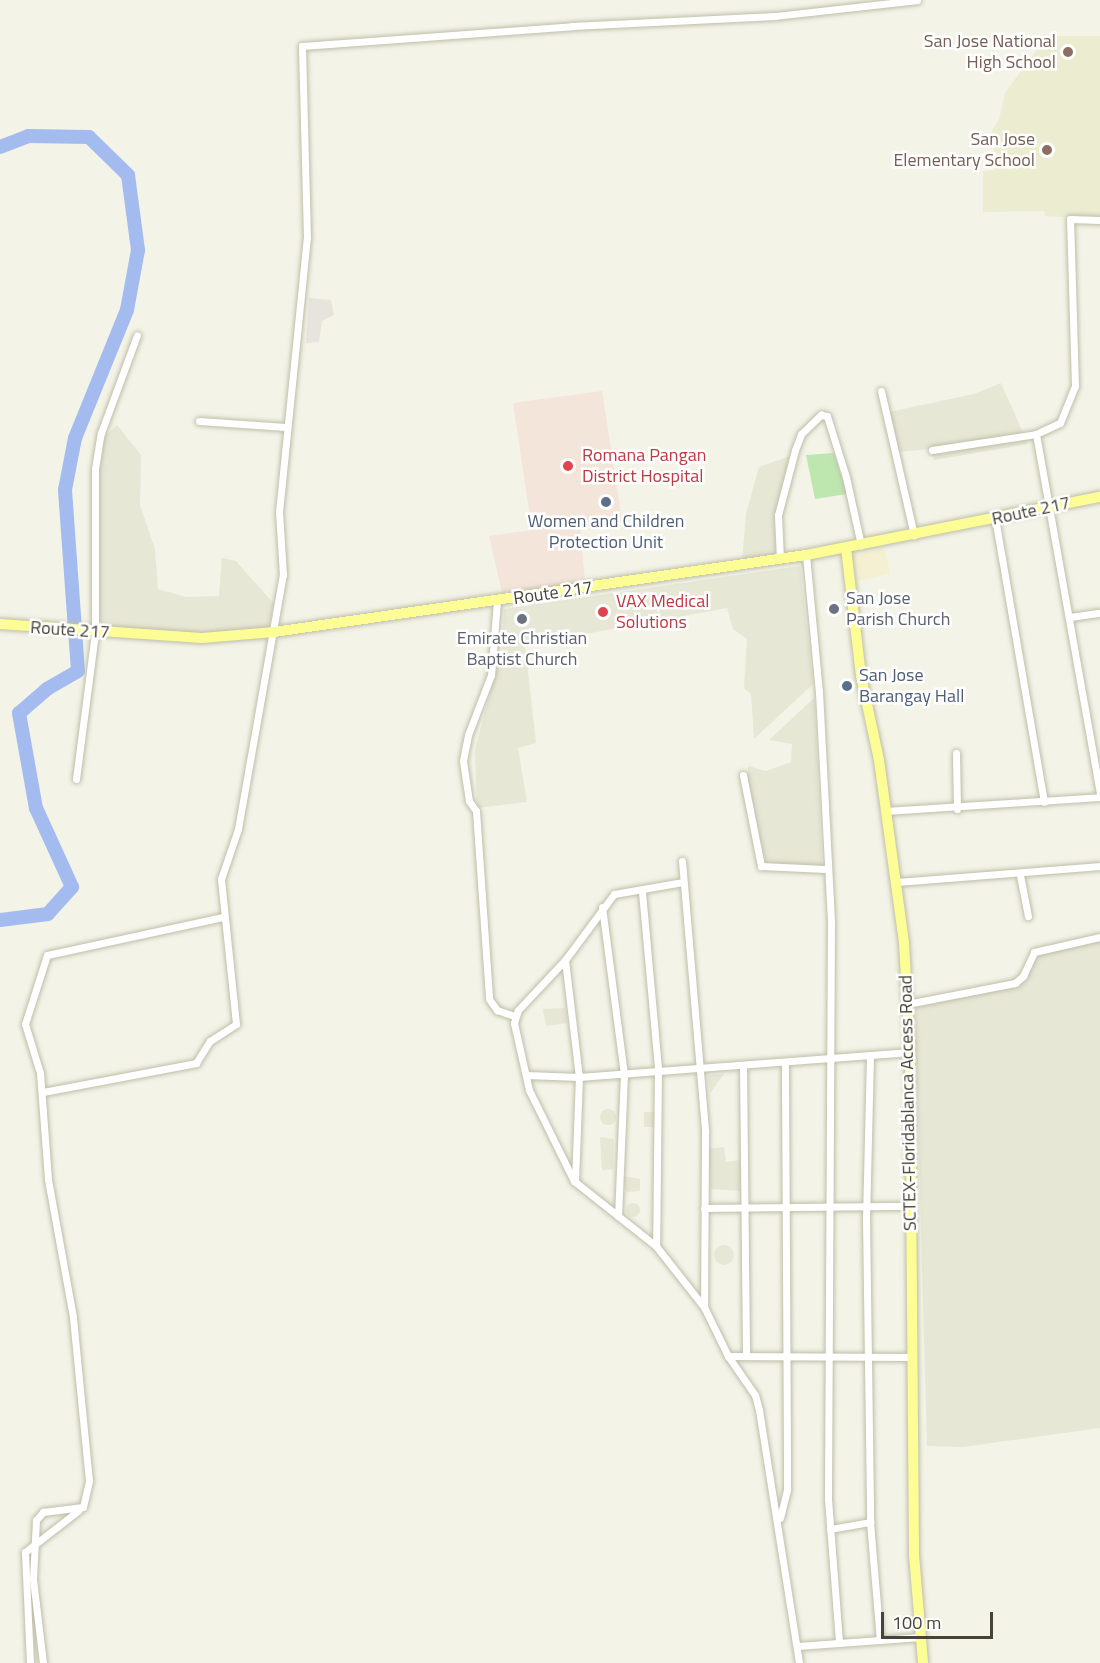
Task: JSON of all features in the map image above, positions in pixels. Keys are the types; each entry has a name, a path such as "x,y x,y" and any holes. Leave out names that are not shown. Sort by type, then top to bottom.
{"main road":[{"name":"Route 217","path":"0,624 202,638 274,632 806,555 1100,497"},
{"name":"SCTEX-Floridablanca Access Road","path":"846,548 861,676 873,726 897,882 907,1004 910,1052 914,1555 923,1663"}],"street":[{"path":"43,1092 201,1061 210,1041 236,1024 238,1011 224,917 221,879 238,829 242,788 274,632 282,575 279,512 307,238 302,46 572,26 775,16 917,0"},
{"path":"932,450 1036,434 1060,423 1073,400 1076,386 1070,219 1100,220"},
{"path":"76,779 91,632 95,469 101,433 137,335"},
{"path":"881,392 914,535"},
{"path":"780,559 778,515 795,450 801,434 821,415 827,416 846,477 861,545"},
{"path":"199,421 286,427"},
{"path":"885,811 957,809 1100,796 1051,506 1036,434"},
{"path":"995,518 1044,802"},
{"path":"806,555 819,692 825,869 831,921 828,1058 828,1357 831,1529 839,1643"},
{"path":"497,601 491,675 468,735 463,761 470,801 476,811 489,999 497,1010 514,1016"},
{"path":"1070,617 1100,613"},
{"path":"956,753 957,809"},
{"path":"743,775 761,866 825,869"},
{"path":"682,861 705,1132 704,1307"},
{"path":"897,882 1020,875 1100,867"},
{"path":"1020,875 1028,916"},
{"path":"514,1016 565,960 602,907 618,892 639,889 642,892 683,882"},
{"path":"642,892 658,1070 656,1246"},
{"path":"602,907 624,1074 618,1216"},
{"path":"30,1663 25,1559 27,1548 83,1507 89,1481 79,1370 48,1179 43,1092 25,1024 44,957 224,917"},
{"path":"907,1004 1015,982 1023,976 1034,952 1100,937"},
{"path":"565,960 579,1077 574,1181"},
{"path":"514,1016 529,1090 574,1181 656,1246 704,1307 728,1356 755,1395 779,1522 799,1663"},
{"path":"526,1075 579,1077 910,1052"},
{"path":"870,1056 866,1206 870,1522 880,1640"},
{"path":"779,1522 787,1488 785,1063"},
{"path":"743,1065 747,1209 746,1355"},
{"path":"704,1208 747,1209 787,1205 910,1206"},
{"path":"728,1356 911,1356"},
{"path":"43,1663 33,1579 36,1520 43,1512 83,1507"},
{"path":"831,1529 870,1522"},
{"path":"798,1646 921,1637"}],"shaded area":[{"name":"San Jose Elementary School","path":"1047,36 1100,36 1100,219 1045,216 1044,211 983,212 983,171 996,170 992,130 999,120 1005,93"},
{"path":"309,298 331,300 334,315 322,321 319,342 306,343"},
{"path":"1001,383 1028,444 934,460 929,449 898,452 889,412 974,394"},
{"name":"Romana Pangan District Hospital","path":"602,391 622,521 580,527 585,580 502,593 489,536 532,530 513,403"},
{"path":"117,425 141,455 140,505 155,549 158,589 186,597 219,596 222,558 236,561 274,604 268,630 182,635 98,629 95,492 103,438"},
{"path":"793,455 774,522 777,559 742,561 746,514 759,467"},
{"path":"884,548 890,573 858,581 852,555"},
{"path":"800,566 813,684 754,739 751,694 744,688 747,639 733,629 727,608 525,645 536,743 518,748 527,802 477,808 475,750 502,648 504,609"},
{"path":"814,698 822,866 767,865 748,791 748,766 766,771 791,762 792,744 769,740"},
{"path":"1100,941 1100,1428 963,1447 927,1446 915,1008 1019,984 1034,956"},
{"path":"565,1008 567,1023 546,1026 543,1009"},
{"path":"724,1074 710,1093 708,1075"},
{"path":"608,1109 614,1111 616,1117 614,1123 608,1125 602,1123 600,1117 602,1111"},
{"path":"644,1112 656,1112 656,1127 644,1127"},
{"path":"600,1137 614,1139 613,1169 602,1170"},
{"path":"724,1147 726,1162 741,1160 742,1191 711,1189 708,1149"},
{"path":"623,1176 640,1179 640,1191 626,1192"},
{"path":"633,1203 638,1205 640,1210 638,1215 633,1217 628,1215 626,1210 628,1205"},
{"path":"724,1245 731,1248 734,1255 731,1262 724,1265 717,1262 714,1255 717,1248"}],"green space":[{"path":"834,453 847,494 815,499 806,455"}],"waterway":[{"path":"0,147 28,136 89,137 128,175 138,250 127,310 75,438 65,490 78,671 47,689 19,713 36,808 72,887 48,914 0,920"}],"place":[{"name":"San Jose National High School","path":"1068,52"},
{"name":"San Jose Elementary School","path":"1047,150"},
{"name":"Romana Pangan District Hospital","path":"568,466"},
{"name":"Women and Children Protection Unit","path":"606,502"},
{"name":"San Jose Parish Church","path":"834,609"},
{"name":"VAX Medical Solutions","path":"603,612"},
{"name":"Emirate Christian Baptist Church","path":"522,619"},
{"name":"San Jose Barangay Hall","path":"847,686"}]}
